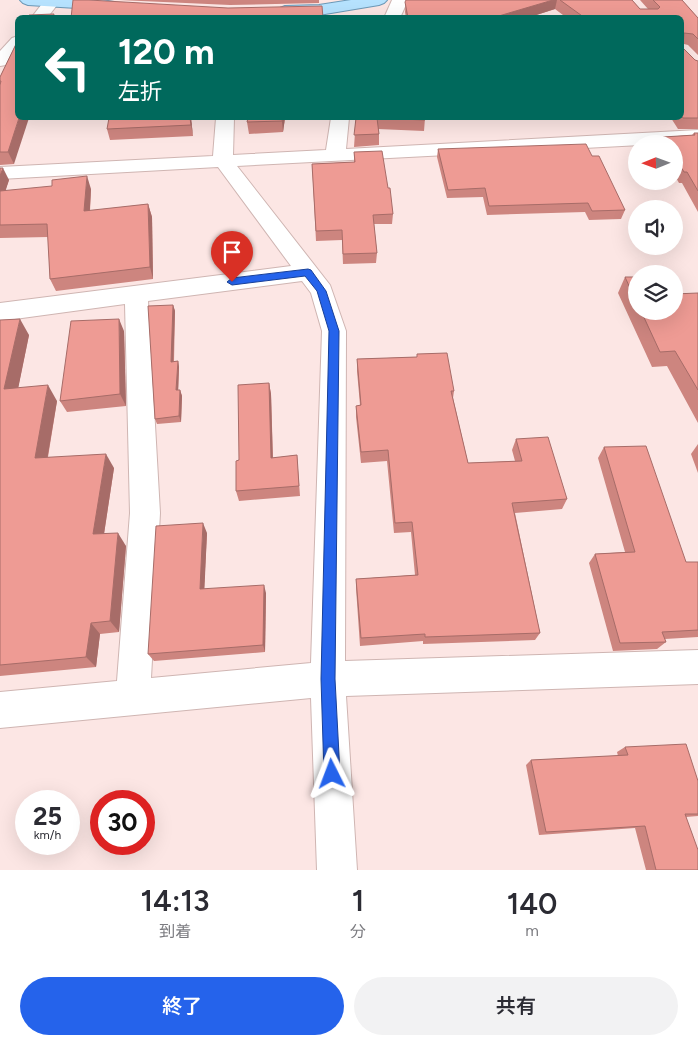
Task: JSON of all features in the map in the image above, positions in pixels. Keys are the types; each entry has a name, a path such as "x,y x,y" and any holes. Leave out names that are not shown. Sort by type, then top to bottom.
{"main road":[{"path":"28,0 121,6"},
{"path":"269,11 319,10 379,0"}],"street":[{"path":"393,15 400,0"},
{"path":"40,15 52,1"},
{"path":"0,60 11,43"},
{"path":"225,120 223,161 322,291 334,331 328,679 337,870"},
{"path":"335,155 340,120"},
{"path":"0,173 698,136"},
{"path":"0,312 308,272"},
{"path":"133,698 145,513 136,294"},
{"path":"0,710 328,679 698,667"}],"building":[{"path":"73,0 89,0 228,8 322,6 323,15 71,15"},
{"path":"406,0 553,0 502,15 407,15"},
{"path":"560,0 632,0 640,9 658,9 660,7 653,0 682,0 698,18 698,39 693,34 684,33 684,15 581,15"},
{"path":"15,46 15,120 18,120 8,152 0,152 0,77"},
{"path":"684,49 698,61 698,118 684,118"},
{"path":"109,120 190,120 191,125 107,129"},
{"path":"248,120 282,120 282,121 247,122"},
{"path":"356,120 377,120 379,134 354,135"},
{"path":"694,133 698,133 698,191 687,172 683,170 683,136 695,135"},
{"path":"586,144 592,156 599,156 625,210 592,211 588,203 489,206 485,188 448,190 438,149"},
{"path":"382,151 388,188 390,188 393,214 373,215 377,253 343,254 342,230 316,231 312,164 355,162 354,152"},
{"path":"87,176 84,211 148,204 150,267 50,279 47,224 0,225 0,191 52,186 52,180"},
{"path":"698,293 698,390 675,351 660,352 645,320 683,320 683,294"},
{"path":"173,305 171,362 178,361 176,390 180,390 179,416 155,419 148,306"},
{"path":"20,319 4,389 48,385 35,458 106,454 93,534 118,533 110,621 91,623 86,657 0,665 0,320"},
{"path":"119,319 120,394 60,401 71,321"},
{"path":"447,353 454,391 451,391 468,463 522,461 516,439 548,437 567,499 512,503 540,633 425,637 425,634 361,638 356,579 418,575 412,522 395,523 388,450 361,452 356,406 361,405 357,359 417,357 417,354"},
{"path":"269,383 271,458 297,455 299,486 236,491 236,461 239,460 238,385"},
{"path":"646,446 686,562 698,562 698,630 662,632 666,642 620,643 595,554 635,552 604,447"},
{"path":"203,523 200,589 264,585 263,645 148,654 156,526"},
{"path":"686,744 698,781 698,814 685,814 698,850 698,870 656,870 645,826 546,832 531,760 628,755 625,747"}],"route":[{"path":"232,282 308,272 322,291 334,331 328,679 332,774"}]}
